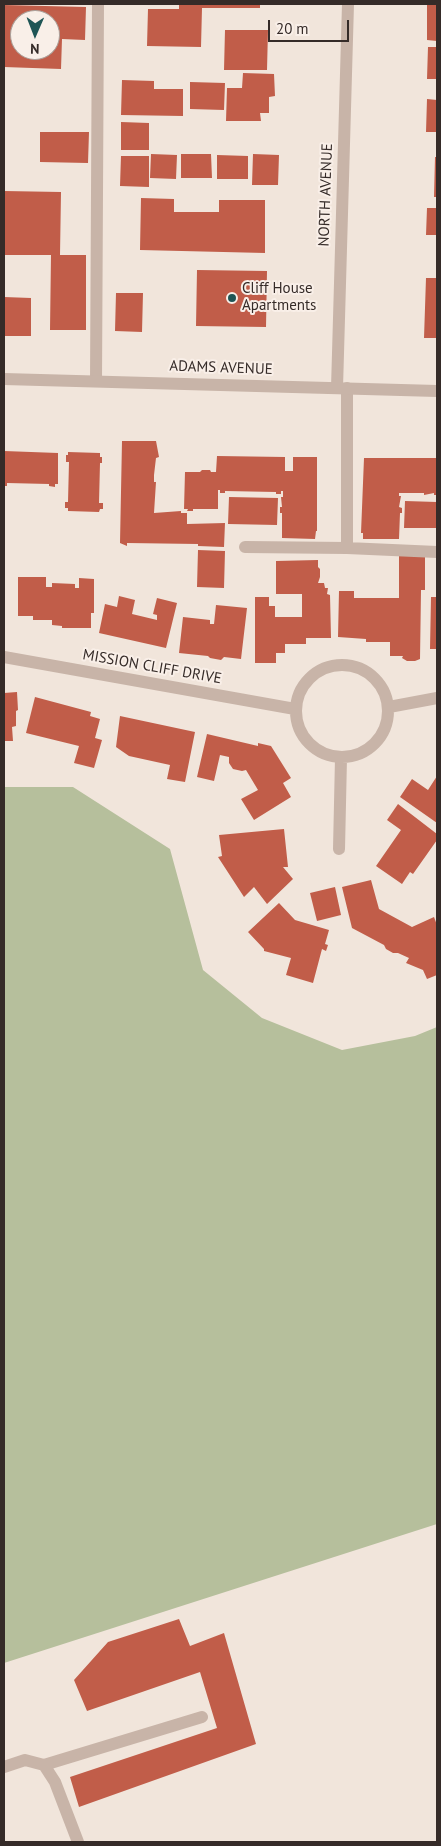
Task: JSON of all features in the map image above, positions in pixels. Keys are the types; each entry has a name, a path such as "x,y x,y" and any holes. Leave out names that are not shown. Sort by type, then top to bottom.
{"street":[{"path":"96,381 98,4"},
{"name":"NORTH AVENUE","path":"347,548 342,388 348,4"},
{"name":"ADAMS AVENUE","path":"4,379 437,391"},
{"path":"245,547 347,548 437,552"},
{"name":"MISSION CLIFF DRIVE","path":"4,657 295,709"},
{"path":"341,664 359,667 374,676 384,690 389,707 386,726 376,743 360,754 341,758 323,754 308,742 298,727 295,709 299,692 309,677 324,668 341,664"},
{"path":"389,707 437,698"},
{"path":"339,849 341,758"},
{"path":"4,1767 25,1760 44,1765 202,1717"},
{"path":"44,1765 55,1782 78,1842"}],"green space":[{"path":"4,787 73,787 170,849 203,970 262,1018 342,1050 415,1036 437,1027 437,1524 4,1663"}],"building":[{"path":"179,4 260,4 260,8 202,8 201,47 147,46 148,9 179,9"},
{"path":"427,4 437,4 437,41 427,40"},
{"path":"4,5 86,7 85,40 62,39 61,69 4,67"},
{"path":"225,30 268,30 267,70 224,70"},
{"path":"428,47 437,47 437,79 427,79"},
{"path":"243,73 274,74 275,96 269,97 269,113 260,113 261,121 226,121 227,88 242,88"},
{"path":"122,80 154,81 154,89 183,89 183,116 121,115"},
{"path":"190,82 225,83 224,110 190,109"},
{"path":"427,99 437,100 437,132 426,132"},
{"path":"121,122 149,123 149,150 121,150"},
{"path":"40,132 89,132 88,163 40,162"},
{"path":"151,154 177,155 176,179 150,178"},
{"path":"181,154 211,154 212,178 181,178"},
{"path":"253,154 279,155 278,185 252,185"},
{"path":"217,155 248,156 248,179 217,179"},
{"path":"121,156 149,156 149,187 120,186"},
{"path":"435,157 437,157 437,197 434,197"},
{"path":"4,191 61,192 60,255 86,255 86,330 50,330 51,255 4,255"},
{"path":"141,198 174,199 174,212 219,212 219,200 265,200 265,253 140,250"},
{"path":"427,208 437,208 437,235 426,235"},
{"name":"Cliff House Apartments","path":"197,270 267,271 266,327 196,326"},
{"path":"426,278 437,278 437,338 424,338"},
{"path":"116,293 143,293 142,332 115,331"},
{"path":"4,297 31,298 31,336 4,336"},
{"path":"122,441 156,441 159,457 156,458 154,475 154,482 156,482 154,513 181,511 181,513 187,513 187,524 225,523 224,547 198,546 198,544 127,543 127,546 120,543"},
{"path":"4,451 58,453 58,484 55,484 55,487 49,486 49,484 7,483 7,486 4,486"},
{"path":"68,452 100,453 102,463 100,463 99,503 103,503 103,509 100,509 99,512 68,511 68,508 65,508 65,502 68,502 69,462 66,462 66,455 68,455"},
{"path":"217,456 285,457 285,471 293,471 293,457 317,457 317,531 315,539 282,538 282,513 280,513 280,507 282,507 281,497 283,497 283,491 281,491 281,494 276,494 276,492 225,491 225,493 220,493 220,490 218,490 218,509 193,509 193,511 187,511 188,509 184,509 185,472 210,470 211,472 216,472"},
{"path":"364,458 437,458 437,495 434,495 434,493 424,495 424,493 399,493 399,496 401,496 399,507 402,508 402,513 400,513 399,539 363,539 363,533 361,533"},
{"path":"229,497 278,498 277,525 228,524"},
{"path":"405,501 437,502 437,528 404,528"},
{"path":"198,550 225,551 224,588 197,587"},
{"path":"399,554 425,554 425,590 421,590 420,659 415,661 407,661 402,658 403,656 390,656 390,642 366,642 366,639 338,637 339,591 354,591 354,598 399,598"},
{"path":"318,560 320,577 318,583 324,583 325,588 328,588 327,594 330,595 331,638 306,638 306,644 285,644 285,653 276,653 276,663 255,663 255,597 269,597 269,606 275,606 275,617 302,617 302,594 276,594 276,561"},
{"path":"18,577 46,577 46,587 52,587 52,583 75,584 75,588 79,588 79,578 94,579 94,613 91,613 91,628 62,628 62,626 52,625 52,620 33,620 33,616 18,616"},
{"path":"119,596 135,600 132,614 157,620 157,615 153,614 157,598 177,603 166,648 99,633 105,604 117,607"},
{"path":"431,597 437,597 437,649 430,649"},
{"path":"216,605 247,608 241,659 224,657 221,660 208,656 179,653 183,617 210,620 210,624 214,624"},
{"path":"17,692 18,710 16,711 16,726 12,727 13,741 4,741 4,693"},
{"path":"35,697 91,712 90,716 100,719 95,738 102,740 94,768 74,763 79,746 26,733"},
{"path":"120,716 195,732 185,782 167,779 170,765 129,756 116,747"},
{"path":"207,734 258,746 258,743 271,746 291,778 283,783 291,797 254,820 241,799 258,790 246,770 233,769 229,763 229,757 220,755 214,781 197,777"},
{"path":"437,776 437,823 400,797 412,779 428,790"},
{"path":"398,804 437,834 437,840 413,874 410,872 402,884 376,866 401,830 387,820"},
{"path":"284,829 288,867 283,867 293,879 267,904 254,887 244,897 218,857 222,856 219,835"},
{"path":"371,880 379,909 412,927 434,917 437,925 437,975 427,979 423,970 406,963 409,958 393,953 386,949 384,945 352,928 342,887"},
{"path":"335,887 341,915 317,921 310,893"},
{"path":"279,903 295,920 329,930 325,944 328,945 326,951 322,949 313,983 286,975 291,958 264,951 248,932"},
{"path":"179,1619 190,1646 224,1633 256,1744 79,1807 70,1777 217,1728 200,1672 87,1711 74,1680 108,1642"}],"place":[{"name":"Cliff House Apartments","path":"232,298"}]}
